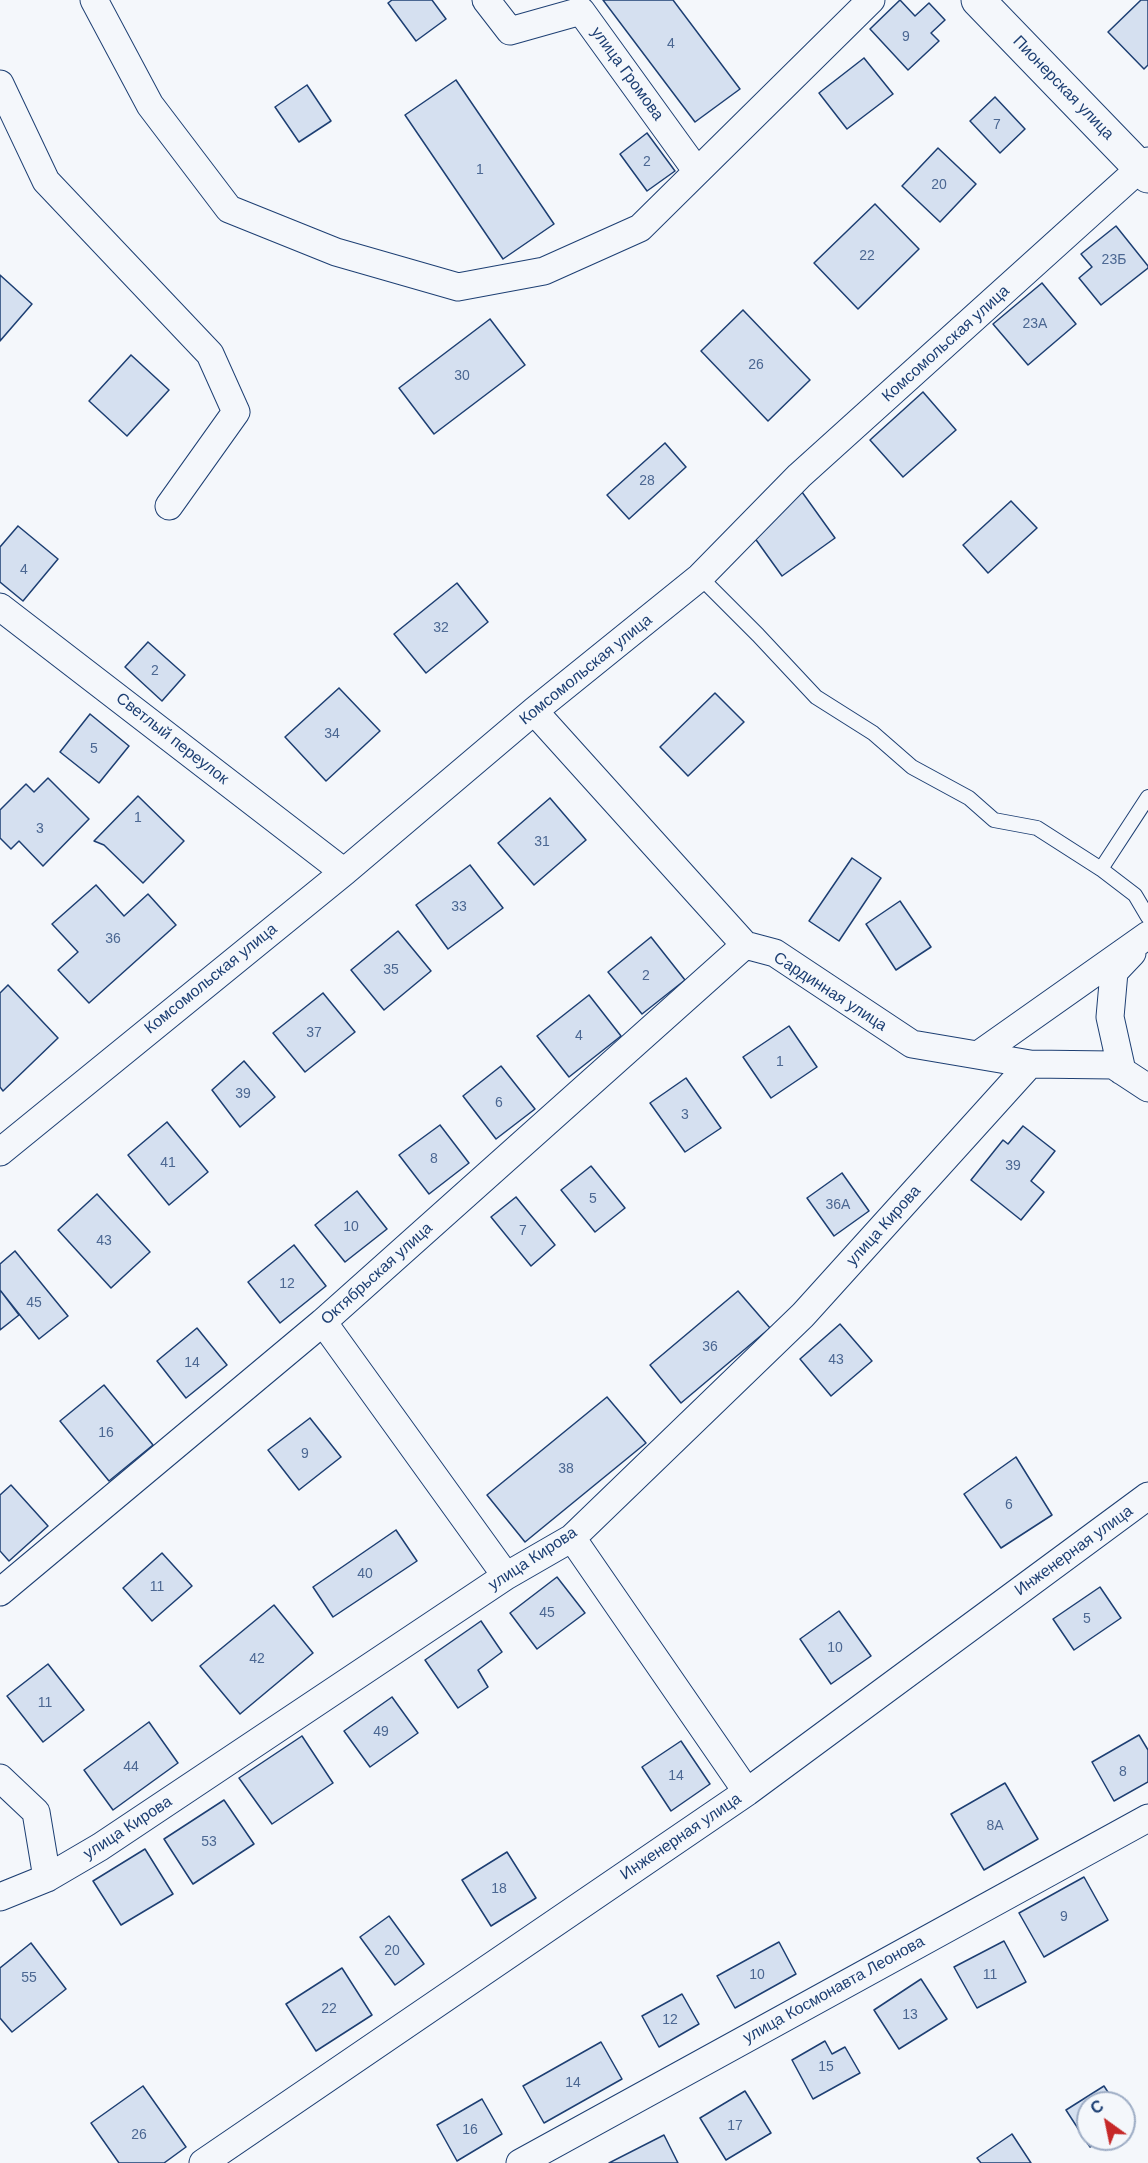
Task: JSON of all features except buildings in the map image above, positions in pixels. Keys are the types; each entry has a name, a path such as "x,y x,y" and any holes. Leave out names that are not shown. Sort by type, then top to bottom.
{"street":[{"path":"94,0 150,105 229,208 336,252 458,287 544,271 640,228 696,170 871,0"},
{"name":"улица Громова","path":"486,0 510,31 581,11 696,170"},
{"name":"Пионерская улица","path":"978,0 1145,168"},
{"path":"0,84 46,181 210,354 236,412 169,506"},
{"name":"Комсомольская улица","path":"4,1140 344,872 534,711 700,577 799,476 1145,168"},
{"name":"Светлый переулок","path":"0,607 344,872"},
{"path":"534,711 745,945"},
{"path":"978,1055 1148,936"},
{"path":"1122,1071 1110,1017 1114,972 1148,936"},
{"name":"Сардинная улица","path":"745,945 775,953 912,1044 1030,1064 1113,1065 1148,1088"},
{"name":"Октябрьская улица","path":"0,1592 323,1322 745,945"},
{"name":"улица Кирова","path":"0,1897 47,1878 100,1847 506,1576 572,1538 803,1316 1030,1064"},
{"path":"323,1322 506,1576"},
{"name":"Инженерная улица","path":"203,2163 747,1792 1148,1496"},
{"path":"572,1538 747,1792"},
{"path":"0,1778 36,1812 47,1878"},
{"name":"улица Космонавта Леонова","path":"520,2163 1148,1818"}],"lane":[{"path":"700,577 758,634 816,697 873,733 912,767 969,798 994,820 1037,828 1101,869 1136,895 1148,917"},
{"path":"1101,869 1148,797"}]}
